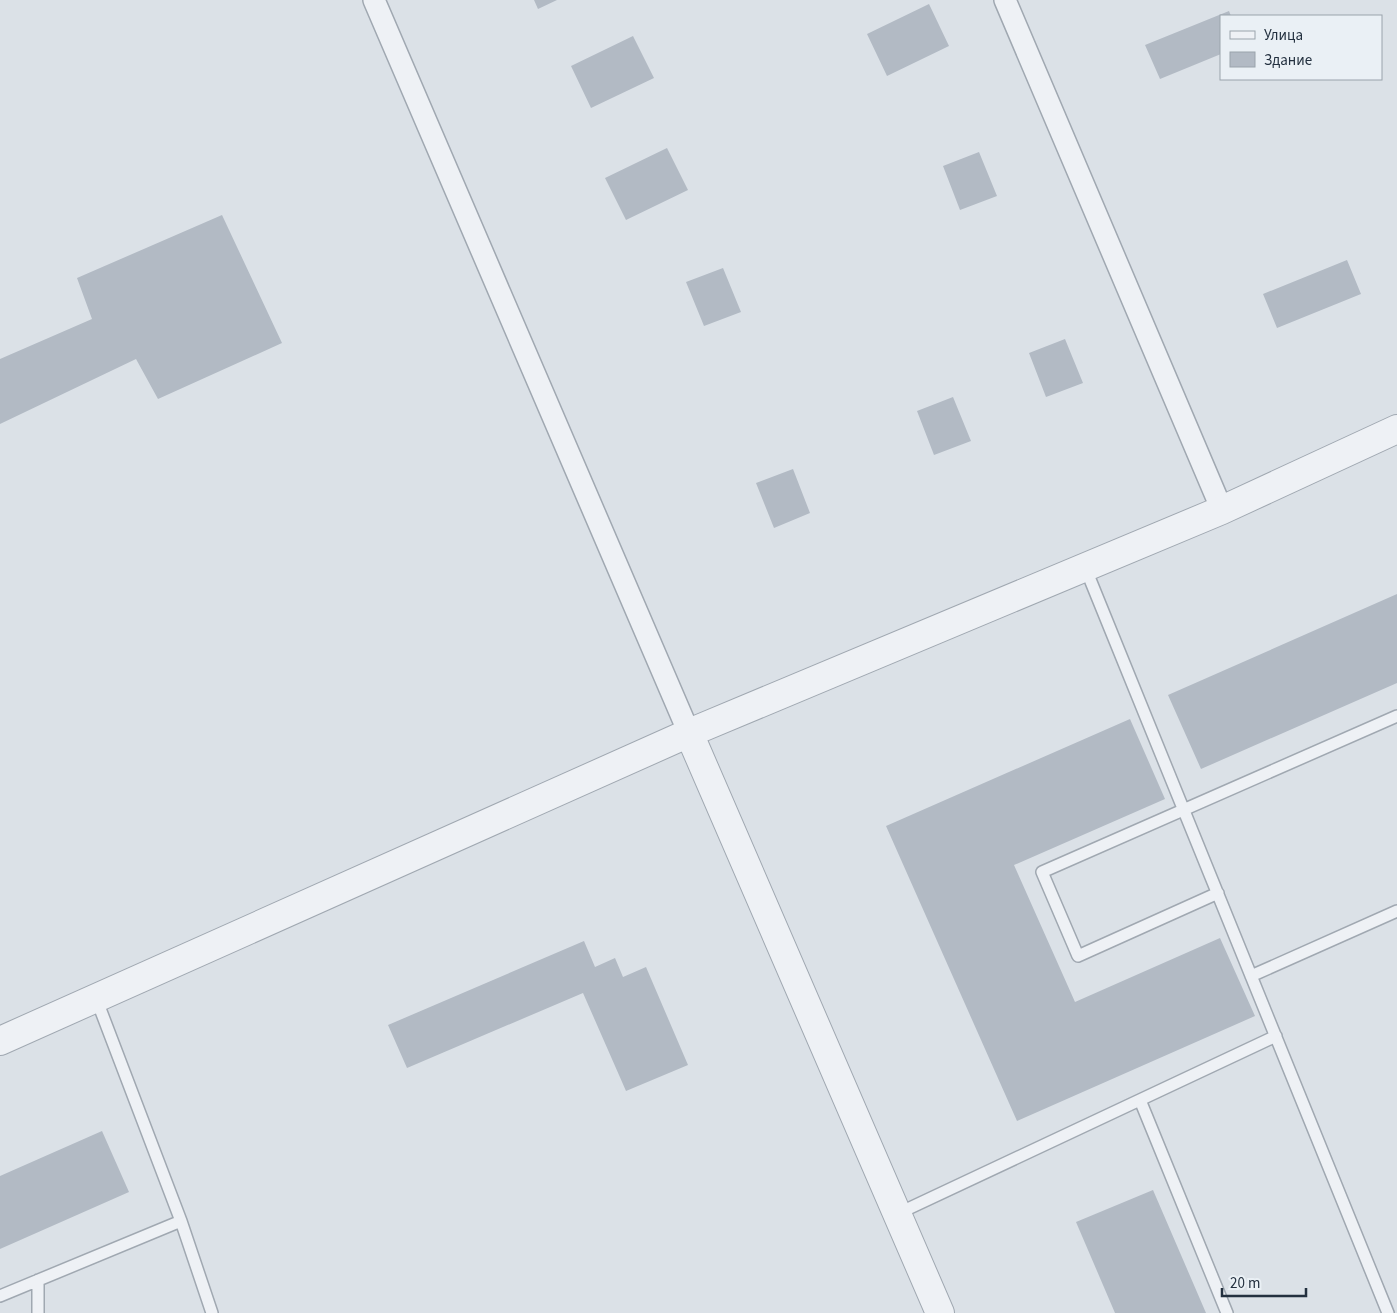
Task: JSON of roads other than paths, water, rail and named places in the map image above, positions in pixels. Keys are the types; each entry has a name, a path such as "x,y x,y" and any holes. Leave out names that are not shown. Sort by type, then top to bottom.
{"street":[{"path":"374,0 940,1313"},
{"path":"1005,0 1222,510"},
{"path":"0,1041 689,733 1222,510 1397,429"}],"lane":[{"path":"1085,567 1388,1313"},
{"path":"1218,893 1078,956 1042,872 1397,716"},
{"path":"1251,976 1397,911"},
{"path":"96,998 181,1221 212,1313"},
{"path":"897,1214 1276,1036"},
{"path":"1140,1100 1227,1313"},
{"path":"0,1296 181,1221"},
{"path":"38,1280 38,1313"}]}
